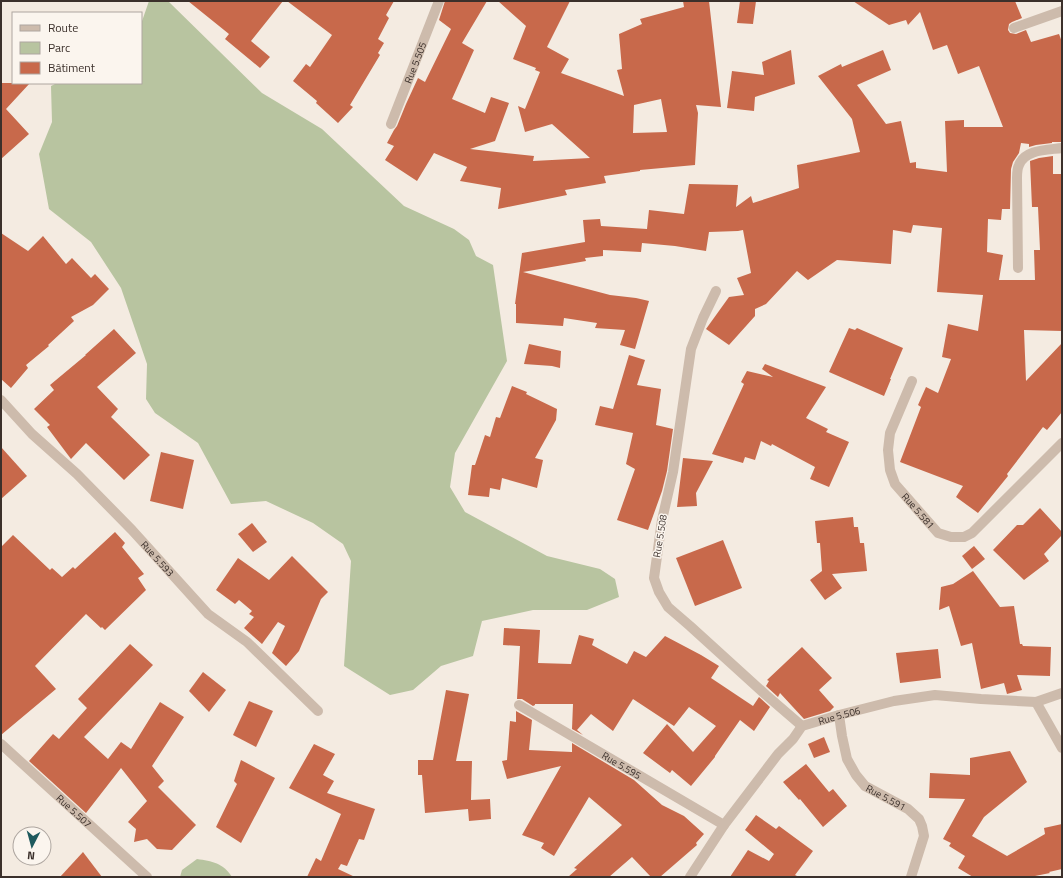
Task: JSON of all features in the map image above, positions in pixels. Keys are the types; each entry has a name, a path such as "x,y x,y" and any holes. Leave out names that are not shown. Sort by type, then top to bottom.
{"street":[{"name":"Rue 5.505","path":"391,124 439,1"},
{"path":"1014,28 1062,12"},
{"path":"1018,268 1017,178 1019,164 1024,157 1032,152 1062,148"},
{"name":"Rue 5.508","path":"716,291 703,318 691,349 674,464 662,520 654,578 659,592 668,606 802,726"},
{"name":"Rue 5.581","path":"912,381 890,433 888,450 890,470 895,484 938,533 951,537 964,537 972,533 1062,443"},
{"name":"Rue 5.593","path":"1,400 32,434 77,474 132,530 208,614 247,642 318,711"},
{"name":"Rue 5.506","path":"802,726 894,701 935,695 1036,702 1062,693"},
{"path":"1036,702 1062,748"},
{"name":"Rue 5.595","path":"519,705 724,825"},
{"name":"Rue 5.591","path":"839,715 847,759 856,775 865,786 908,809 919,818 924,836 911,877"},
{"path":"690,877 724,825 774,759 802,726"},
{"name":"Rue 5.507","path":"1,744 147,877"}],"green space":[{"path":"149,1 169,2 262,93 322,129 404,206 454,229 469,240 476,256 493,265 507,361 455,453 450,487 465,512 547,556 600,569 615,579 619,597 587,610 533,610 482,621 473,656 441,666 413,690 390,695 344,666 351,561 343,544 313,523 266,501 231,504 198,443 155,413 146,399 147,364 121,288 91,242 49,209 39,154 52,122 51,86 55,84 142,84 142,21"},
{"path":"197,859 221,866 229,872 232,877 180,877 182,870"}],"building":[{"path":"188,1 283,1 251,41 270,57 260,68 225,39 229,34"},
{"path":"287,1 394,1 386,15 389,18 378,39 384,43 378,53 380,55 350,105 353,107 338,123 316,103 317,101 293,81 306,64 310,67 332,35"},
{"path":"445,1 487,1 462,43 474,50 452,99 485,113 491,97 509,103 495,141 470,149 534,156 533,161 590,158 552,124 525,132 518,106 525,109 540,72 535,70 536,68 513,59 526,26 498,1 570,1 547,47 569,59 561,73 624,96 617,70 622,69 619,34 642,24 640,19 684,7 683,1 709,1 721,107 696,105 698,113 695,165 640,170 604,176 606,183 565,190 567,195 498,209 501,188 460,181 467,167 434,153 417,181 385,160 394,146 387,143 397,126 418,78 425,82 451,29 439,20","holes":["661,99 667,132 633,133 634,105"]},
{"path":"740,1 756,1 753,24 737,23"},
{"path":"853,1 1015,1 1022,18 1009,24 1008,30 1010,33 1016,34 1026,30 1031,42 1059,34 1062,42 1062,142 1052,142 1029,147 1029,144 1021,143 1019,153 1013,162 1011,169 1010,209 1002,209 1001,220 988,219 987,252 1003,255 999,280 1035,280 1034,250 1040,250 1038,207 1032,207 1030,161 1053,156 1053,174 1062,174 1062,331 1024,330 1026,381 1062,343 1062,412 1047,430 1043,427 1007,474 1008,476 978,513 956,497 963,486 900,462 921,407 918,405 926,387 938,393 951,359 942,357 948,324 978,331 983,295 937,292 942,228 913,225 911,233 893,230 891,264 837,260 808,280 797,271 766,304 755,309 755,316 729,345 706,329 729,297 744,295 737,278 751,273 743,230 709,232 706,251 642,243 641,252 603,250 603,256 585,258 586,261 523,272 610,295 649,301 635,349 620,345 625,330 595,328 597,323 564,318 563,326 516,323 515,304 522,253 585,242 583,220 600,219 601,226 647,229 649,210 684,214 689,184 738,185 736,207 751,196 753,203 799,188 797,165 860,152 852,119 818,76 841,64 842,67 883,50 891,70 857,85 886,124 901,121 910,163 916,162 916,168 947,172 945,121 964,120 964,127 1003,127 979,66 958,74 947,45 933,50 920,12 908,25 906,20 889,25"},
{"path":"791,50 795,84 755,97 754,111 727,108 732,71 764,75 762,62"},
{"path":"1,83 29,84 6,109 29,134 1,159"},
{"path":"1,233 28,251 43,236 66,264 72,258 91,278 95,274 109,289 93,305 71,317 74,321 48,345 49,346 26,365 28,368 11,388 1,379"},
{"path":"849,328 855,330 857,328 903,348 884,396 829,372"},
{"path":"114,329 136,353 97,387 118,409 111,417 150,455 124,480 86,443 71,459 47,427 50,425 34,409 54,390 50,385"},
{"path":"529,344 561,351 560,368 524,364"},
{"path":"629,355 645,360 637,385 661,389 656,425 673,429 667,471 662,491 648,530 617,520 635,469 626,464 633,433 595,425 600,406 613,409"},
{"path":"765,364 826,387 806,418 828,429 826,432 849,442 829,487 810,479 815,467 772,444 771,446 761,441 755,460 745,457 743,463 712,454 744,384 741,382 747,371 773,377 762,369"},
{"path":"512,386 527,392 526,394 557,409 556,420 535,458 543,460 537,488 502,478 500,490 490,488 489,497 468,495 472,465 475,465 485,435 490,437 496,417 500,418"},
{"path":"1,447 27,476 1,499"},
{"path":"161,452 194,460 183,509 150,501"},
{"path":"683,458 713,461 696,493 697,506 677,507"},
{"path":"1040,508 1062,532 1062,535 1044,554 1049,561 1024,580 993,550 1017,525 1023,525"},
{"path":"853,517 854,527 858,527 860,543 864,543 867,571 832,574 842,588 825,600 810,580 822,571 820,543 817,543 815,521"},
{"path":"252,523 267,542 253,552 238,534"},
{"path":"115,532 125,543 122,547 144,574 138,578 146,590 105,630 86,614 35,666 56,689 1,735 1,547 13,535 50,570 52,568 62,577 73,567 75,569"},
{"path":"723,540 742,588 695,606 676,558"},
{"path":"974,546 985,559 972,569 962,556"},
{"path":"292,556 328,592 321,599 299,651 286,666 272,653 285,626 278,622 262,644 244,628 254,617 249,614 252,611 239,600 235,604 216,590 238,558 269,580"},
{"path":"973,571 1000,607 1014,606 1020,644 1023,646 1051,647 1050,676 1017,675 1022,690 1007,694 1004,683 981,689 972,643 961,646 949,606 939,610 941,587 953,584"},
{"path":"504,628 540,630 538,663 571,664 579,635 594,639 592,645 627,664 634,651 646,657 665,636 719,666 711,678 753,706 759,697 770,707 754,731 740,720 715,757 691,786 672,770 670,773 643,753 667,724 693,752 716,726 689,707 674,726 633,699 613,731 591,714 577,730 583,735 572,729 573,704 535,704 533,706 522,699 517,699 520,646 503,645"},
{"path":"130,644 153,665 84,737 108,759 121,742 131,749 160,702 184,717 152,766 164,781 158,787 196,825 172,850 157,849 147,839 134,842 136,829 128,822 147,801 121,768 86,813 29,761 53,734 59,739 87,708 78,699"},
{"path":"802,647 832,678 819,690 834,707 830,711 804,719 780,693 778,697 766,686 769,681 767,680"},
{"path":"938,649 941,678 900,683 896,653"},
{"path":"203,672 226,690 209,712 189,691"},
{"path":"446,690 469,694 456,761 472,761 471,800 490,799 491,819 469,821 468,809 425,813 422,775 418,775 418,760 433,760"},
{"path":"249,701 273,711 256,747 233,735"},
{"path":"516,711 532,720 529,750 572,752 572,743 634,780 662,805 684,816 704,834 696,843 697,845 660,877 651,877 632,857 609,877 568,877 577,869 574,868 622,825 589,797 554,856 541,848 544,843 522,835 561,766 507,779 502,761 507,760 510,721 516,722"},
{"path":"824,737 830,752 814,758 808,744"},
{"path":"314,744 335,754 323,775 334,781 327,793 375,809 364,840 359,839 347,866 341,864 338,869 355,877 307,877 316,858 321,861 341,814 289,788"},
{"path":"1010,751 1027,782 984,817 972,836 1007,856 1045,834 1044,828 1062,824 1062,869 1030,877 973,877 958,868 965,856 949,846 951,843 943,839 965,799 929,798 930,773 970,775 970,758"},
{"path":"241,760 275,778 241,843 216,827 237,784 234,781"},
{"path":"806,764 829,792 833,789 847,806 823,827 800,799 799,800 783,782"},
{"path":"756,815 776,829 779,826 813,851 795,875 799,877 730,877 748,850 769,861 774,854 745,830"},
{"path":"83,852 102,877 60,877"}]}
